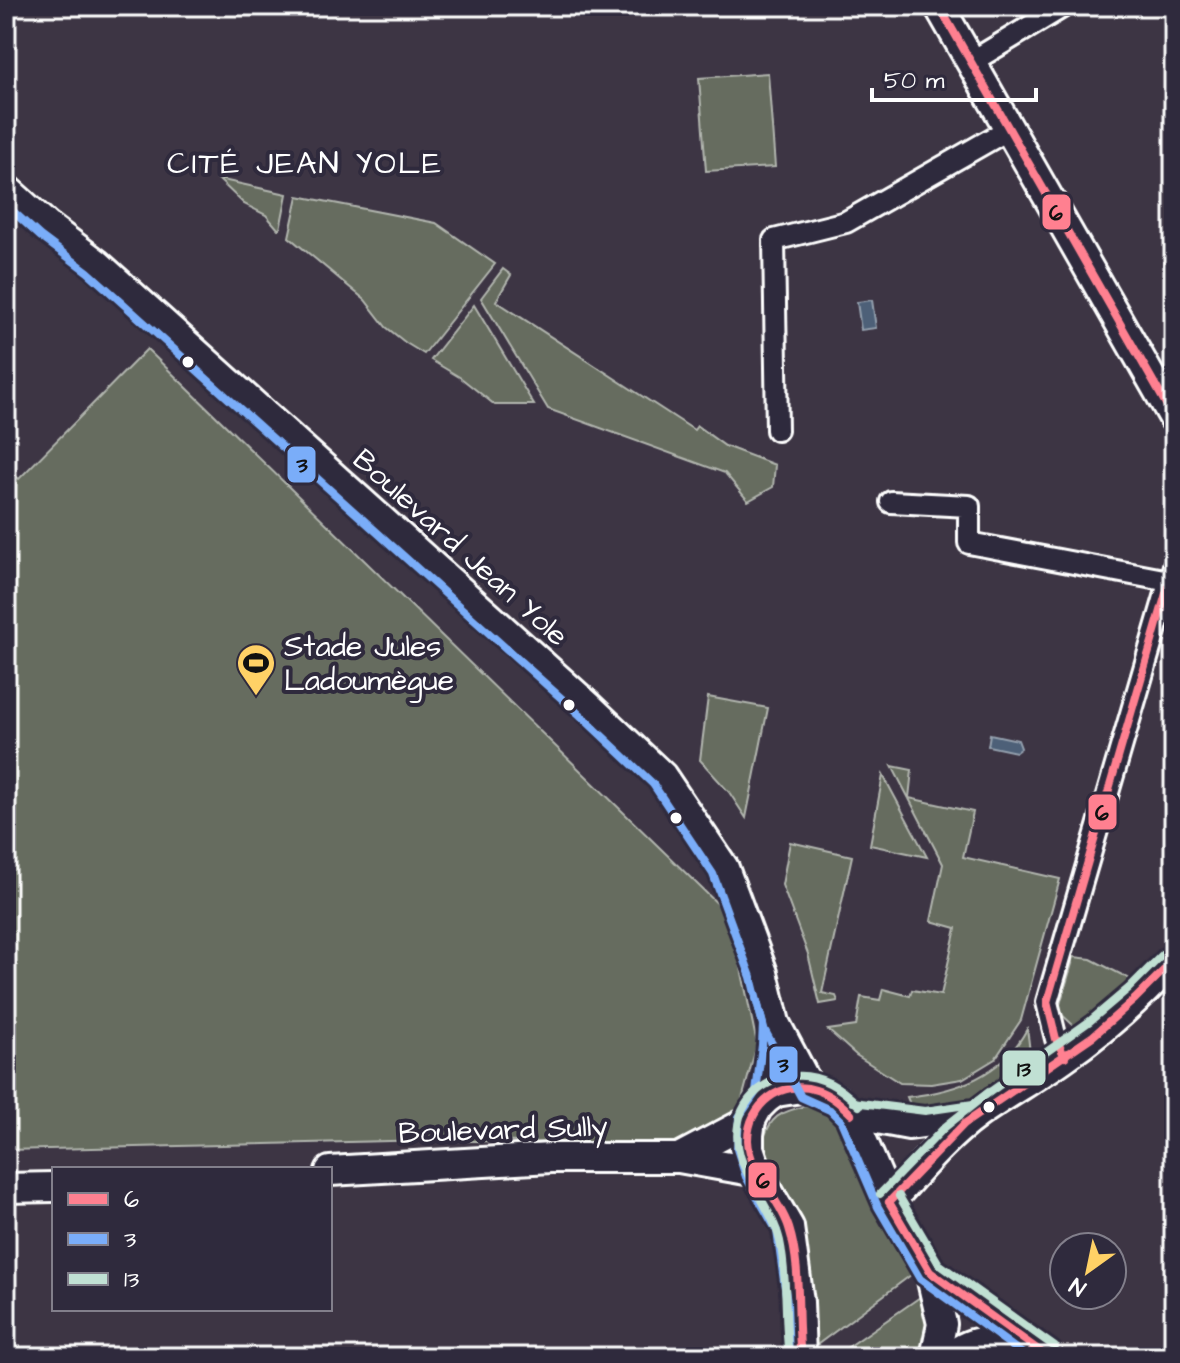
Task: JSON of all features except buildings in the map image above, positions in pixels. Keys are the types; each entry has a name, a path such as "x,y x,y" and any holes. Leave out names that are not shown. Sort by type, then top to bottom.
{"main road":[{"path":"939,6 1174,418"},
{"name":"Boulevard Jean Yole","path":"6,189 47,226 96,263 662,776 731,883 763,973 775,1023 810,1089"},
{"path":"889,1202 974,1116 1065,1057 1110,1022 1174,960"},
{"name":"Boulevard Jean Yole","path":"775,1023 749,1148 757,1172 789,1227 799,1302 801,1357"},
{"name":"Boulevard Sully","path":"679,1158 788,1089 810,1089"},
{"path":"810,1089 837,1100 851,1114 889,1202 930,1272 942,1324 935,1357"},
{"path":"851,1114 909,1125 974,1116"},
{"name":"Boulevard Sully","path":"332,1171 551,1158 679,1158 757,1172"},
{"path":"6,1188 52,1187"},
{"path":"930,1272 1048,1357"},
{"path":"950,1357 965,1345 994,1341 1022,1357"}],"street":[{"path":"971,62 1064,6"},
{"path":"777,430 774,240 846,222 1009,129"},
{"path":"891,502 969,506 969,543 1171,573 1047,1002 1056,1039 1065,1057"}],"green space":[{"path":"768,73 775,167 706,171 699,78"},
{"path":"218,179 287,194 280,229 266,215 244,204"},
{"path":"298,196 436,223 495,264 424,354 386,327 365,300 289,237"},
{"path":"503,269 511,275 496,301 694,430 697,426 725,446 775,465 773,487 748,501 725,473 548,409 481,298"},
{"path":"474,305 534,405 495,405 461,378 431,360"},
{"name":"Stade Jules Ladoumègue","path":"147,349 730,916 757,1044 729,1147 431,1140 6,1150 6,468 19,479"},
{"path":"708,697 768,708 746,818 729,792 700,760"},
{"path":"892,766 912,770 909,798 973,812 963,857 1060,879 1021,1020 995,1059 962,1079 931,1084 900,1083 856,1055 828,1030 856,1026 861,997 880,1000 883,989 910,996 912,990 941,995 956,928 931,921 943,864"},
{"path":"883,775 927,857 870,845"},
{"path":"790,842 852,856 822,993 836,996 838,1001 820,1004 808,954 782,885"},
{"path":"1074,957 1091,959 1132,980 1134,985 1083,1026 1074,1026 1058,1011"},
{"path":"1027,1029 1029,1060 1012,1080 978,1096 914,1114 907,1097 960,1085 991,1070 1005,1059"},
{"path":"806,1106 830,1111 844,1133 874,1211 915,1272 806,1353 762,1143 769,1126 777,1117"},
{"path":"923,1295 930,1326 928,1342 921,1357 834,1357"}],"water":[{"path":"872,300 876,328 861,330 857,302"},
{"path":"990,734 1018,740 1021,748 1016,752 988,746"}],"transit line":[{"name":"6","path":"939,6 1174,418"},
{"name":"3","path":"6,205 40,236 88,272 653,784 713,874 751,977 764,1029 801,1097 830,1110 841,1121 878,1207 920,1279 1027,1357"},
{"name":"6","path":"1065,1057 1056,1039 1047,1002 1174,566"},
{"name":"13","path":"853,1102 925,1111 973,1104 1090,1021 1165,952"},
{"name":"6","path":"889,1202 964,1124 1093,1036 1174,960"},
{"name":"3","path":"756,998 763,1024 762,1045 756,1092 739,1117 737,1149 746,1177 777,1231 787,1303 789,1357"},
{"name":"13","path":"789,1357 780,1241 767,1208 742,1162 737,1129 742,1111 749,1099 764,1086 794,1076 825,1081 859,1106"},
{"name":"6","path":"801,1357 793,1244 785,1217 754,1163 748,1140 750,1127 754,1115 769,1097 791,1088 821,1092 851,1114"},
{"name":"13","path":"880,1194 945,1127 989,1092"},
{"name":"13","path":"899,1196 939,1264 1055,1347"},
{"name":"6","path":"889,1202 930,1272 1048,1357"}],"place":[{"name":"Stade Jules Ladoumègue","path":"256,697"}],"district":[{"name":"CITÉ JEAN YOLE","path":"305,162"}]}
